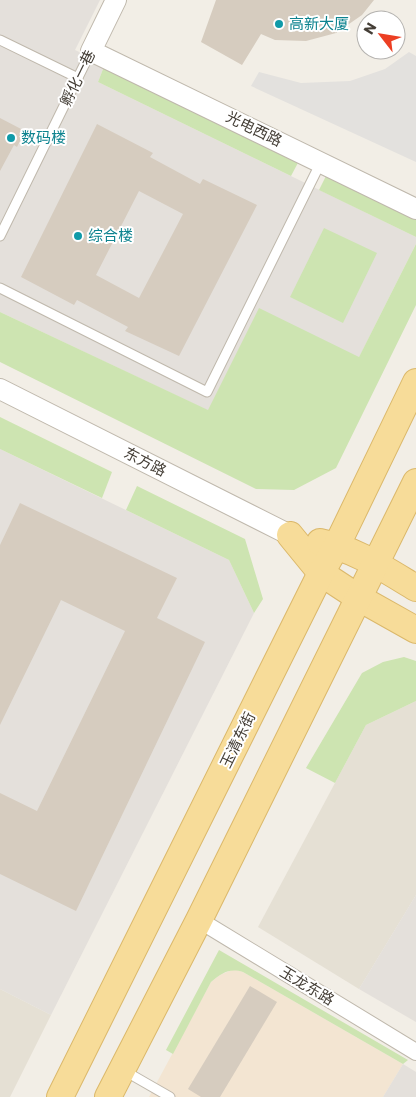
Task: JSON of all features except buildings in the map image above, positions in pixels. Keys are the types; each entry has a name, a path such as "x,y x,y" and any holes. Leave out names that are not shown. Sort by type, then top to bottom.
{"main road":[{"name":"玉清东街","path":"60,1097 321,573 337,545 416,382"},
{"path":"108,1097 199,920 416,482"},
{"name":"东方路","path":"290,535 337,545 416,588"},
{"name":"东方路","path":"290,535 321,573 359,598 416,630"}],"street":[{"name":"孵化一巷","path":"91,51 116,0"},
{"name":"光电西路","path":"91,51 416,209"},
{"name":"东方路","path":"0,389 290,535"},
{"name":"玉龙东路","path":"199,920 416,1052"}],"lane":[{"path":"0,40 78,78"},
{"name":"孵化一巷","path":"0,236 91,51"},
{"path":"0,288 207,392 321,162"},
{"path":"123,1070 170,1097"}],"shaded area":[{"path":"0,0 100,0 75,50 105,64 98,82 416,237 416,244 334,407 268,439 0,312"},
{"path":"409,52 416,56 416,162 251,86 259,72 301,83 350,81 385,69 398,60 406,60 406,54"},
{"path":"0,449 229,560 254,613 51,1015 0,989"},
{"path":"416,701 416,895 359,989 258,927 366,725"},
{"path":"416,895 416,1022 359,989"},
{"path":"234,969 243,972 403,1064 383,1097 149,1097 211,982 220,975"},
{"path":"0,989 51,1015 10,1097 0,1097"},
{"path":"403,1064 416,1072 416,1097 383,1097"}],"green space":[{"path":"105,64 300,159 291,176 98,82"},
{"path":"328,172 416,217 416,237 319,190"},
{"path":"324,228 377,253 343,323 290,297"},
{"path":"416,244 416,305 336,468 294,490 256,489 0,362 0,312 208,410 259,308 359,357"},
{"path":"0,417 112,472 102,498 0,449"},
{"path":"137,486 245,539 263,599 254,613 229,560 126,510"},
{"path":"404,657 416,661 416,701 366,725 335,783 306,768 362,673 383,662"},
{"path":"219,950 408,1060 403,1064 243,972 234,971 222,974 211,982 173,1054 166,1050"}],"place":[{"name":"高新大厦","path":"279,24"},
{"name":"数码楼","path":"11,138"},
{"name":"综合楼","path":"78,236"}]}
